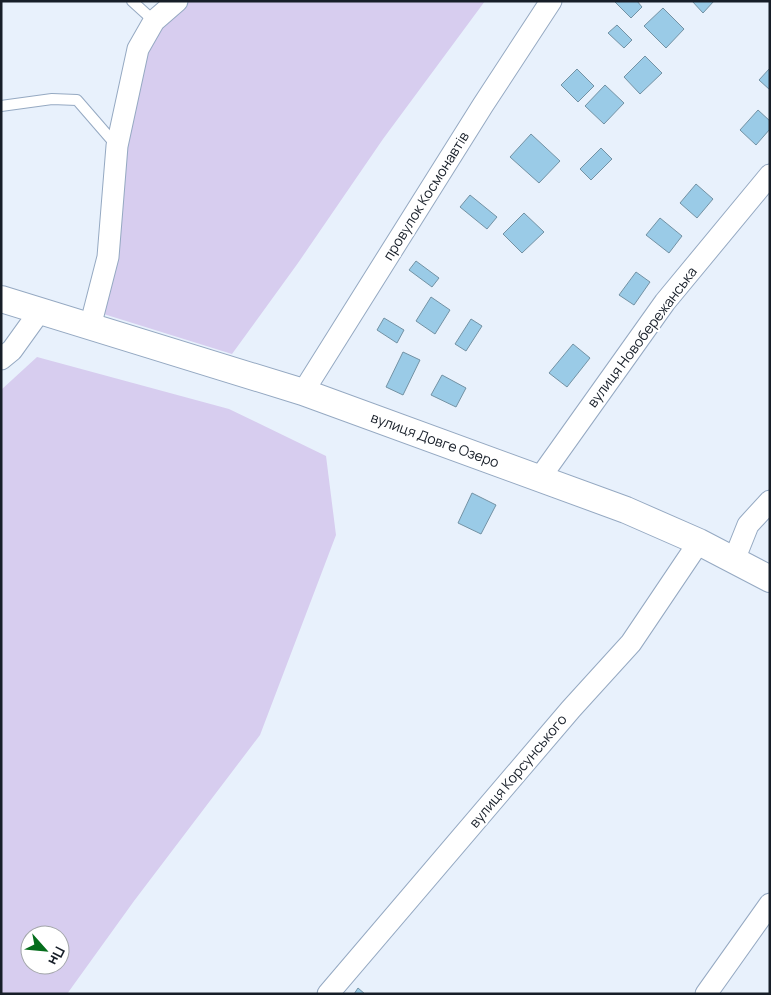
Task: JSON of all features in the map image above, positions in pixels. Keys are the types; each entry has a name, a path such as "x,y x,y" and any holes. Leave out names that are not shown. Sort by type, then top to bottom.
{"street":[{"path":"90,326 108,257 117,146 138,49 154,21 177,1"},
{"name":"провулок Космонавтів","path":"304,392 551,1"},
{"name":"вулиця Новобережанська","path":"539,479 665,302 770,175"},
{"name":"вулиця Довге Озеро","path":"1,299 304,392 626,510 699,542 770,579"},
{"path":"1,359 12,350 40,311"},
{"path":"734,560 748,525 770,501"},
{"name":"вулиця Корсунського","path":"328,994 571,709 631,643 699,542"},
{"path":"706,994 770,904"}],"lane":[{"path":"132,1 154,21"},
{"path":"1,106 52,99 76,100 117,146"}],"shaded area":[{"path":"177,1 485,1 383,139 298,263 232,354 94,311 138,49"},
{"path":"37,357 229,409 326,456 336,535 260,735 134,901 67,994 1,994 1,390"}],"building":[{"path":"614,1 637,1 642,7 631,18"},
{"path":"692,1 714,1 703,13"},
{"path":"663,8 684,29 666,48 644,26"},
{"path":"617,25 632,40 624,48 608,33"},
{"path":"645,56 662,73 640,94 624,77"},
{"path":"770,68 770,90 759,80"},
{"path":"577,69 594,86 578,102 561,85"},
{"path":"605,85 624,103 604,124 585,106"},
{"path":"758,110 770,121 770,129 756,145 740,130"},
{"path":"531,134 560,161 539,183 510,157"},
{"path":"601,148 612,159 591,180 580,169"},
{"path":"696,184 713,199 697,218 680,203"},
{"path":"470,195 497,217 487,229 460,207"},
{"path":"524,213 544,232 522,253 503,234"},
{"path":"660,218 682,236 669,253 646,235"},
{"path":"416,261 439,278 432,287 409,270"},
{"path":"636,272 650,282 634,305 619,295"},
{"path":"431,297 450,310 435,334 416,321"},
{"path":"384,318 404,330 397,343 377,330"},
{"path":"471,319 482,326 466,351 455,344"},
{"path":"573,344 590,358 567,387 549,373"},
{"path":"403,352 420,360 403,395 386,387"},
{"path":"442,375 466,388 456,407 431,395"},
{"path":"472,493 496,505 481,534 458,523"},
{"path":"358,988 365,994 354,994"}]}
